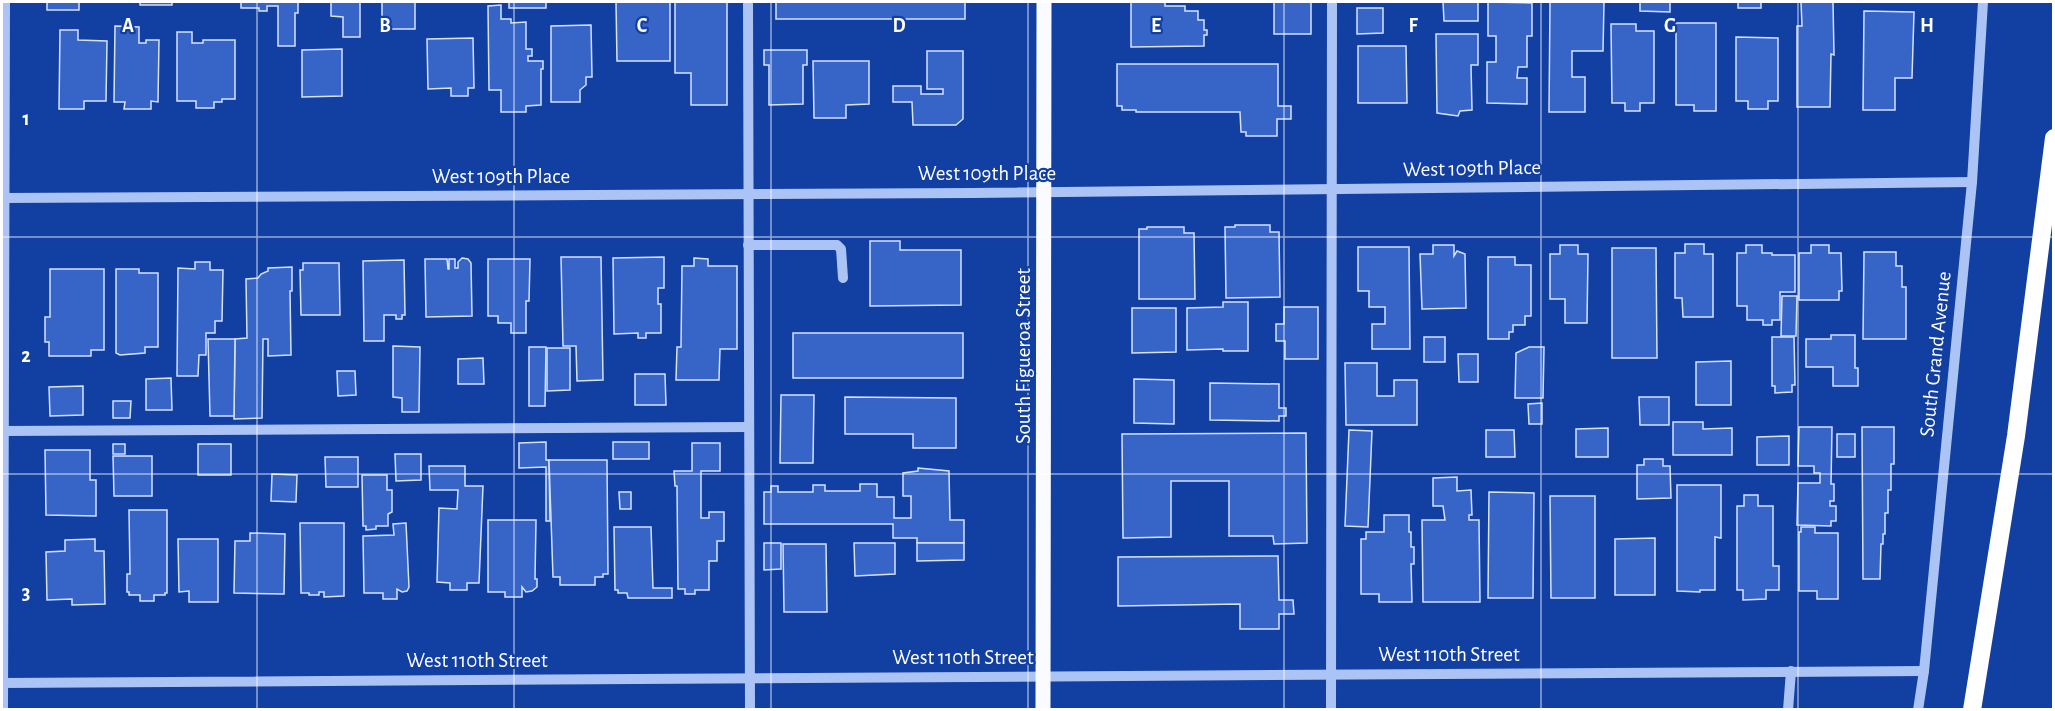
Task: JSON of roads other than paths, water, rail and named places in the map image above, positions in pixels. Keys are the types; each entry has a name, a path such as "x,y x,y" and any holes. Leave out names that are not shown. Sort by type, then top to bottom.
{"highway":[{"path":"1972,710 2016,436 2054,138"}],"main road":[{"name":"South Figueroa Street","path":"1043,710 1044,2"}],"street":[{"path":"3,710 5,2"},
{"path":"748,2 750,710"},
{"path":"1331,710 1332,2"},
{"name":"South Grand Avenue","path":"1918,710 1924,671 1972,182 1983,2"},
{"name":"West 109th Place","path":"3,198 1044,192 1972,182"},
{"path":"748,245 837,245 841,249 843,278"},
{"path":"3,431 749,427"},
{"path":"1788,710 1791,671"},
{"name":"West 110th Street","path":"3,683 1924,671"}]}
